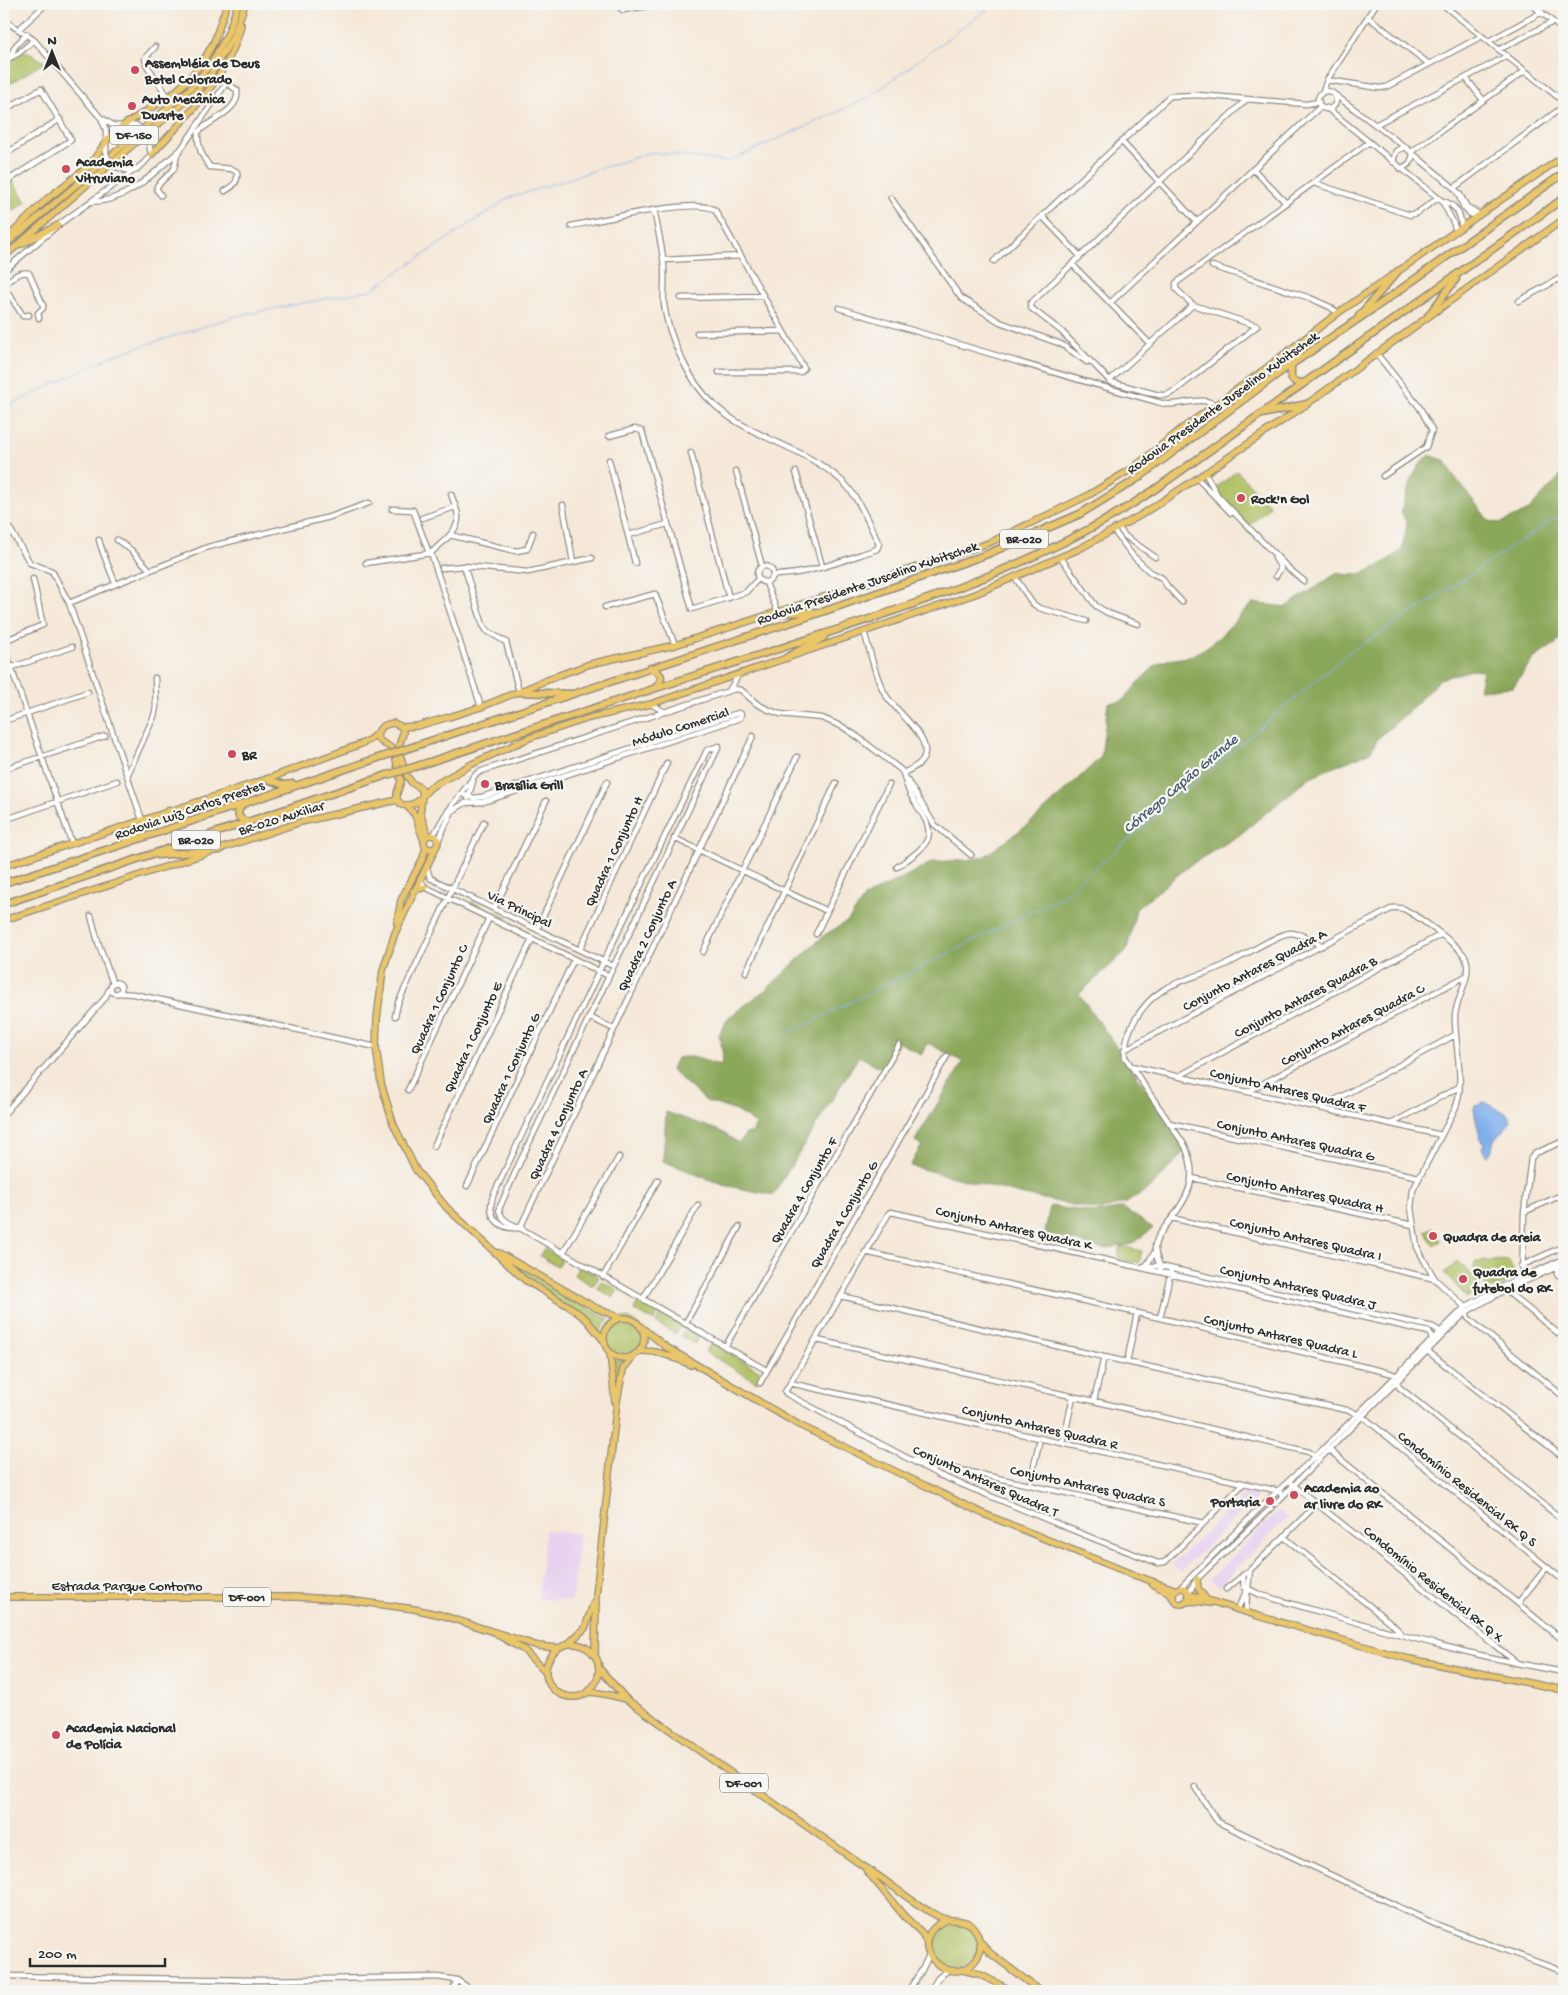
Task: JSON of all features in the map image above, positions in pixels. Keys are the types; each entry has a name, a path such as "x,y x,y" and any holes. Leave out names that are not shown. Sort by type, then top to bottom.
{"highway":[{"name":"Rodovia Presidente Juscelino Kubitschek","path":"381,757 576,695 649,668 825,611 985,555 1080,514 1137,479 1292,364 1352,324 1564,173"},
{"name":"BR-020","path":"4,904 388,775 838,629 982,578 1071,539 1135,503 1460,274 1564,198"},
{"path":"1352,324 1398,272"},
{"path":"1428,316 1460,274"},
{"path":"1292,364 1290,378 1295,382 1305,383"},
{"path":"1259,415 1307,404"},
{"path":"778,613 825,611"},
{"path":"786,658 838,629"},
{"path":"649,668 660,673 662,676 656,688"},
{"path":"519,692 576,695"},
{"name":"Rodovia Luiz Carlos Prestes","path":"4,883 381,757"},
{"path":"268,779 284,785 304,783"},
{"path":"242,804 238,811 239,817 252,822"},
{"path":"121,845 169,811"},
{"path":"146,856 220,850"}],"main road":[{"path":"4,241 47,199 89,166 113,132 168,97 186,82 202,63 214,42 227,4"},
{"path":"151,155 218,76 238,40 244,6"},
{"name":"DF-150","path":"4,246 191,88 212,62 244,6"},
{"name":"DF-150","path":"4,257 129,148 189,99 217,66 233,37 244,6"},
{"path":"4,866 268,779 370,740 382,727 391,723 402,727 417,726 481,707 590,664 675,645 778,613 974,548 1056,512 1133,468 1180,430 1338,313 1564,156"},
{"path":"406,806 416,803 431,787 472,764 529,738 589,718 652,704 975,594 1061,558 1116,529 1205,473 1307,404 1564,219"},
{"path":"13,249 58,225"},
{"path":"395,932 401,900 428,840 420,813 421,788 412,783 407,776 398,749 403,734 402,727"},
{"path":"377,732 378,740 394,751 401,781 396,793 397,800 415,815 432,849 436,845"},
{"name":"BR-020 Auxiliar","path":"4,920 302,822 397,800"},
{"path":"428,840 437,839 436,845 395,932 383,970 377,1019 376,1047 381,1083 393,1123 416,1170 447,1208 525,1280 577,1311 604,1341 610,1353 614,1380 615,1418"},
{"path":"416,870 419,878"},
{"path":"413,892 425,887"},
{"path":"490,1248 596,1308 620,1318 631,1319 666,1347 799,1425 940,1494 1021,1530 1134,1574 1186,1590 1188,1594 1237,1610 1405,1658 1564,1690"},
{"path":"604,1341 605,1329 609,1324 620,1318"},
{"path":"595,1656 596,1595 615,1418 623,1369 637,1353 644,1339 640,1326"},
{"path":"610,1353 625,1358 637,1353 657,1351 709,1373"},
{"path":"1134,1574 1168,1592 1179,1604 1195,1601 1225,1606"},
{"path":"1197,1579 1198,1588 1206,1599"},
{"path":"1173,1598 1174,1593 1178,1589"},
{"path":"1185,1602 1188,1599 1188,1594"},
{"path":"568,1644 584,1628 596,1595"},
{"name":"Estrada Parque Contorno","path":"4,1597 297,1598 347,1600 414,1609 487,1629"},
{"name":"DF-001","path":"487,1629 538,1646 558,1648 568,1644"},
{"name":"DF-001","path":"487,1629 524,1650 546,1673 550,1684 558,1693 564,1696 577,1697 588,1692 626,1699"},
{"path":"568,1644 580,1645 591,1651 595,1656"},
{"path":"546,1673 548,1658 558,1648"},
{"name":"DF-001","path":"595,1656 599,1668 626,1699 924,1908 946,1920 954,1919 968,1923 974,1928 980,1941 990,1953 1040,1991"},
{"path":"588,1692 596,1684 599,1668"},
{"name":"DF-001","path":"863,1866 904,1916 922,1933 927,1943 929,1955"},
{"path":"927,1943 933,1929 946,1920"},
{"path":"963,1970 969,1967 978,1955 980,1941"},
{"path":"929,1955 933,1962 947,1971 963,1970 979,1974 1012,1991"}],"street":[{"path":"20,29 46,4"},
{"path":"615,4 623,10 658,4"},
{"path":"1320,104 1319,97 1327,80 1376,4"},
{"path":"1442,4 1500,49 1564,104 1456,190"},
{"path":"1531,4 1564,31"},
{"path":"1489,40 1542,12"},
{"path":"1368,17 1430,64"},
{"path":"4,20 34,40 100,117 106,130 106,153 109,161 114,166 125,170 138,169"},
{"path":"1500,49 1553,22"},
{"path":"9,58 16,45 27,34"},
{"path":"1327,80 1383,88 1482,36"},
{"path":"4,61 19,53 34,40"},
{"path":"155,47 145,58 146,64 168,97"},
{"path":"1375,125 1507,56"},
{"path":"1401,168 1410,163 1412,153 1525,71"},
{"path":"218,76 236,90 238,94 234,104 204,126 198,132 198,137 200,148 210,167 237,172 237,181 233,187 225,191"},
{"path":"1466,78 1483,100"},
{"path":"1327,80 1336,100 1334,105 1327,108"},
{"path":"161,195 156,186 174,169 178,155 227,82"},
{"path":"4,110 41,89 71,138 70,143 4,183"},
{"path":"1322,93 1332,93 1405,147 1456,190 1467,207 1478,216"},
{"path":"994,261 1170,96 1198,95 1320,104 1440,199 1452,205 1461,218 1459,229"},
{"path":"1246,100 1030,304 1031,308 1061,331 1109,381 1137,390 1168,394 1258,326 1193,305 1176,289 1176,285 1368,143"},
{"path":"1110,303 1320,104"},
{"path":"4,271 58,225 138,169 151,155 148,136 136,125 122,126 111,124 100,117"},
{"path":"4,155 60,119"},
{"path":"1122,142 1197,222"},
{"path":"1392,162 1396,151 1405,147"},
{"path":"90,202 102,202 120,197 135,189 182,149"},
{"path":"1253,169 1286,203"},
{"path":"1314,182 1410,216 1440,199"},
{"path":"1456,190 1462,206 1468,213 1478,216"},
{"path":"891,198 961,298 1000,322 1061,344 1095,367"},
{"path":"1440,199 1459,229"},
{"path":"1452,205 1460,201"},
{"path":"1457,210 1462,206"},
{"path":"572,226 654,209 710,208 718,214 762,296 803,365 804,370 798,372 720,372"},
{"path":"654,209 664,260 664,302 667,323 688,372 711,404 742,426 804,455 843,482 853,493 879,544 877,549 792,575 774,575"},
{"path":"1042,216 1080,256"},
{"path":"664,260 741,256"},
{"path":"1072,264 1150,344"},
{"path":"1212,266 1310,298 1330,307 1338,313"},
{"path":"4,285 23,272 29,273 43,305 38,312 39,318"},
{"path":"1519,301 1564,276"},
{"path":"4,291 9,294 22,316 29,315"},
{"path":"681,298 762,296"},
{"path":"1109,381 1193,305"},
{"path":"839,308 976,348 1010,360 1165,404 1181,404 1205,400 1216,405"},
{"path":"697,332 784,331"},
{"path":"1376,353 1420,408 1432,430 1426,448 1383,476"},
{"path":"609,436 635,428 642,431 692,610 746,592 758,579"},
{"path":"691,453 729,598"},
{"path":"609,460 635,563"},
{"path":"736,471 762,566"},
{"path":"796,472 822,566"},
{"path":"1205,473 1218,496 1289,569 1304,581"},
{"path":"1197,478 1278,561 1281,568 1276,576"},
{"path":"366,562 430,553 450,535 458,519 450,494"},
{"path":"69,603 208,547 330,517 369,503"},
{"path":"563,505 573,562"},
{"path":"422,518 455,507"},
{"path":"392,509 413,510 430,553 481,707"},
{"path":"628,535 667,524"},
{"path":"10,529 30,563 52,571 69,603 142,820"},
{"path":"1116,529 1155,557"},
{"path":"1116,529 1133,556 1150,572 1162,578 1182,602"},
{"path":"450,535 516,551 527,549 533,533"},
{"path":"99,540 105,560 116,584"},
{"path":"117,540 132,550 150,570"},
{"path":"442,568 464,566 528,572 592,558"},
{"path":"1061,558 1096,606 1108,613 1138,624"},
{"path":"464,566 483,625 487,631 506,642 519,692"},
{"path":"774,575 772,569 767,566 762,566 756,574 758,579 766,583 778,613"},
{"path":"766,583 774,575"},
{"path":"1015,578 1032,603 1039,608 1086,621"},
{"path":"4,641 42,625 33,579"},
{"path":"605,607 655,594 675,645"},
{"path":"864,632 886,696 919,734 926,748 924,758 916,767 903,773"},
{"path":"4,647 72,844"},
{"path":"4,670 72,647"},
{"name":"Módulo Comercial","path":"428,840 476,774 730,689 739,674"},
{"path":"127,776 154,716 156,706 155,678"},
{"path":"730,689 741,690 757,704 780,714 822,718 842,727 893,763 903,773 934,824 971,855"},
{"path":"4,720 88,692"},
{"name":"Módulo Comercial","path":"652,704 663,711"},
{"name":"Módulo Comercial","path":"465,803 558,775 675,733 730,718 677,739 626,752"},
{"path":"675,733 677,739"},
{"path":"4,770 104,736"},
{"name":"Quadra 2 Conjunto A","path":"614,1030 753,736"},
{"path":"520,1228 508,1228 499,1225 493,1218 491,1211 493,1196 671,820 707,750 719,746 680,824 499,1209 504,1220 520,1228 766,1370"},
{"path":"704,952 741,870 797,757"},
{"name":"Quadra 1 Conjunto H","path":"580,950 667,763"},
{"path":"896,867 923,845 928,839 929,831 923,816 909,792 903,773"},
{"path":"436,845 452,811 465,803 469,797 474,778"},
{"path":"4,820 117,781"},
{"path":"538,929 607,782"},
{"path":"746,972 836,783"},
{"path":"816,934 889,784"},
{"name":"Módulo Comercial","path":"462,794 482,799"},
{"path":"459,799 465,803"},
{"path":"494,909 546,801"},
{"path":"671,820 680,824"},
{"path":"395,1016 398,1003 484,822"},
{"path":"674,838 827,911"},
{"name":"Via Principal","path":"427,863 426,870 430,878 613,966"},
{"name":"Via Principal","path":"419,878 425,887 609,976"},
{"path":"630,907 639,911"},
{"name":"Conjunto Antares Quadra A","path":"1124,1050 1393,908 1406,910 1440,935"},
{"path":"90,916 112,986 116,993"},
{"path":"508,927 512,917"},
{"name":"Quadra 1 Conjunto C","path":"408,1090 489,918"},
{"path":"542,943 546,933"},
{"path":"1145,1267 1154,1253 1158,1236 1184,1202 1192,1178 1189,1156 1185,1146 1125,1057 1124,1050 1127,1037 1142,1009 1164,988 1229,963 1289,933 1298,934 1322,946"},
{"path":"1440,935 1459,948 1467,960 1466,976 1456,1012 1455,1035 1459,1087 1457,1105 1413,1190 1411,1208 1417,1247 1435,1279 1466,1310 1468,1318 1564,1397"},
{"name":"Conjunto Antares Quadra B","path":"1179,1076 1440,935"},
{"name":"Quadra 1 Conjunto E","path":"434,1146 532,938"},
{"path":"590,967 596,963 595,957"},
{"name":"Quadra 1 Conjunto G","path":"467,1186 574,959"},
{"name":"Conjunto Antares Quadra C","path":"1249,1092 1466,976"},
{"path":"112,986 120,985 134,994"},
{"path":"105,998 121,990 120,985"},
{"path":"4,1114 105,998 112,986"},
{"path":"116,993 134,994 376,1047"},
{"path":"589,1017 614,1030"},
{"path":"574,1024 584,1028"},
{"name":"Quadra 4 Conjunto A","path":"520,1228 614,1030"},
{"path":"1320,1108 1455,1035"},
{"name":"Quadra 4 Conjunto F","path":"725,1347 899,1045"},
{"name":"Quadra 4 Conjunto G","path":"760,1383 947,1056"},
{"name":"Conjunto Antares Quadra F","path":"1131,1066 1441,1135"},
{"path":"1391,1124 1459,1087"},
{"name":"Conjunto Antares Quadra G","path":"1169,1123 1419,1177"},
{"path":"1524,1282 1521,1266 1524,1212 1531,1158 1536,1153 1564,1141"},
{"path":"563,1253 619,1157"},
{"path":"510,1160 519,1164"},
{"name":"Conjunto Antares Quadra H","path":"1192,1178 1413,1225"},
{"path":"603,1277 658,1180"},
{"path":"1524,1212 1564,1194"},
{"path":"642,1299 698,1205"},
{"name":"Conjunto Antares Quadra K","path":"865,1252 889,1213 893,1212 1145,1267"},
{"name":"Conjunto Antares Quadra I","path":"1172,1218 1435,1279"},
{"path":"685,1324 739,1228"},
{"path":"1521,1266 1564,1246"},
{"path":"790,1383 865,1252"},
{"name":"Conjunto Antares Quadra L","path":"865,1252 1160,1318 1395,1375"},
{"path":"1154,1253 1161,1269"},
{"path":"1188,1594 1197,1579 1294,1485 1395,1375 1466,1310 1522,1277 1564,1259"},
{"path":"1559,1261 1557,1274 1564,1279"},
{"path":"1503,1289 1564,1264"},
{"name":"Conjunto Antares Quadra J","path":"1145,1267 1433,1328 1442,1333"},
{"path":"1160,1318 1170,1271"},
{"path":"1503,1289 1564,1338"},
{"path":"841,1296 1359,1415"},
{"path":"1127,1362 1137,1313"},
{"name":"Conjunto Antares Quadra J","path":"1363,1314 1429,1332 1432,1339"},
{"path":"1359,1415 1398,1380 1432,1339 1442,1333"},
{"path":"816,1340 1094,1401 1309,1452 1319,1457"},
{"path":"1425,1349 1564,1458"},
{"path":"1094,1401 1104,1357"},
{"path":"1395,1375 1399,1387 1564,1521"},
{"name":"Conjunto Antares Quadra T","path":"790,1383 785,1392 786,1394 939,1475 1096,1540 1158,1563 1165,1562 1204,1523"},
{"name":"Conjunto Antares Quadra R","path":"790,1383 1279,1491"},
{"path":"1063,1443 1073,1397"},
{"name":"Condomínio Residencial RK Q S","path":"1359,1415 1564,1581"},
{"path":"1030,1484 1040,1438"},
{"path":"1327,1449 1564,1641"},
{"path":"1178,1589 1268,1500 1319,1457"},
{"name":"Conjunto Antares Quadra S","path":"908,1458 1204,1523"},
{"path":"939,1475 943,1466"},
{"name":"Condomínio Residencial RK Q X","path":"1290,1481 1518,1664"},
{"path":"1204,1523 1243,1484"},
{"path":"1279,1491 1283,1496"},
{"path":"1226,1589 1250,1570 1317,1504"},
{"path":"1251,1517 1256,1522"},
{"path":"1246,1522 1251,1527"},
{"path":"1284,1537 1402,1634"},
{"path":"1216,1552 1220,1556"},
{"path":"1518,1603 1547,1567"},
{"path":"1246,1612 1250,1570"},
{"path":"1243,1575 1244,1587 1261,1595 1518,1664 1564,1672"},
{"path":"1237,1610 1248,1590"},
{"path":"1195,1787 1218,1822 1435,1924 1564,1972"},
{"path":"909,1990 929,1955"},
{"path":"930,1991 938,1978 947,1971"},
{"path":"4,1976 260,1980 437,1977 457,1980 473,1991"},
{"path":"452,1991 457,1980"}],"shaded area":[{"path":"1249,1490 1257,1498 1180,1572 1172,1564"},
{"path":"1279,1510 1287,1518 1218,1587 1210,1579"},
{"path":"545,1530 579,1534 572,1601 538,1598"}],"green space":[{"path":"25,51 45,62 4,87 4,66"},
{"path":"13,181 26,202 4,217 4,186"},
{"path":"1430,455 1446,461 1452,473 1489,521 1501,523 1529,510 1564,472 1564,558 1558,562 1557,576 1564,578 1564,638 1533,659 1513,687 1479,690 1483,671 1471,670 1440,679 1407,713 1379,737 1370,752 1310,777 1238,836 1190,865 1136,909 1127,950 1079,994 1188,1148 1151,1187 1126,1203 1098,1210 1024,1195 910,1166 922,1145 915,1141 963,1062 928,1043 921,1055 899,1042 883,1069 859,1056 773,1195 723,1185 663,1161 666,1112 720,1131 739,1143 746,1134 753,1132 756,1124 736,1111 706,1101 671,1070 677,1058 690,1057 721,1065 723,1055 719,1035 728,1018 768,988 823,936 848,921 865,897 933,862 984,857 1035,819 1101,757 1108,703 1123,701 1142,678 1159,663 1191,656 1204,649 1219,637 1253,603 1286,607 1337,572 1354,575 1363,573 1380,565 1402,550 1407,524 1401,511 1415,473"},
{"name":"Rock'n Gol","path":"1237,471 1270,506 1248,527 1213,490"},
{"path":"472,902 507,918 507,922 505,923 470,906"},
{"path":"1050,1206 1096,1213 1123,1208 1153,1228 1132,1244 1102,1249 1045,1233"},
{"name":"Quadra de areia","path":"1432,1228 1441,1241 1433,1245 1425,1231"},
{"path":"1121,1246 1142,1251 1139,1263 1118,1258"},
{"path":"544,1249 562,1259 557,1266 540,1256"},
{"path":"499,1255 610,1319 599,1333 593,1324 528,1281"},
{"path":"1508,1260 1517,1278 1488,1290 1474,1268 1475,1262"},
{"name":"Quadra de futebol do RK","path":"1458,1261 1481,1285 1467,1298 1445,1273"},
{"path":"579,1266 599,1277 593,1286 574,1275"},
{"path":"601,1281 618,1290 613,1298 597,1288"},
{"path":"639,1301 659,1312 654,1321 634,1310"},
{"path":"661,1314 681,1325 676,1334 656,1323"},
{"path":"623,1318 636,1324 642,1337 636,1350 623,1356 610,1350 604,1337 610,1324"},
{"path":"685,1329 699,1337 695,1344 681,1336"},
{"path":"711,1343 760,1371 761,1375 757,1382 705,1352"},
{"path":"612,1359 625,1361 619,1370 615,1382"},
{"path":"955,1921 964,1923 972,1928 977,1936 979,1945 977,1954 972,1962 964,1967 955,1969 946,1967 938,1962 933,1954 931,1945 933,1936 938,1928 946,1923"}],"water":[{"path":"1485,1102 1507,1114 1511,1120 1494,1140 1492,1150 1488,1156 1482,1147 1484,1144 1481,1141 1474,1110 1475,1105"}],"waterway":[{"path":"4,408 114,355 236,316 371,290 509,198 652,152 727,162 868,98 994,4"},
{"name":"Córrego Capão Grande","path":"787,1034 1061,897 1348,653 1431,601 1564,512"}],"place":[{"name":"Assembléia de Deus Betel Colorado","path":"135,70"},
{"name":"Auto Mecânica Duarte","path":"132,106"},
{"name":"Academia Vitruviano","path":"66,169"},
{"name":"Rock'n Gol","path":"1241,498"},
{"name":"BR","path":"232,754"},
{"name":"Brasília Grill","path":"485,784"},
{"name":"Quadra de areia","path":"1433,1236"},
{"name":"Quadra de futebol do RK","path":"1463,1279"},
{"name":"Academia ao ar livre do RK","path":"1294,1495"},
{"name":"Portaria","path":"1270,1501"},
{"name":"Academia Nacional de Polícia","path":"56,1735"}]}
